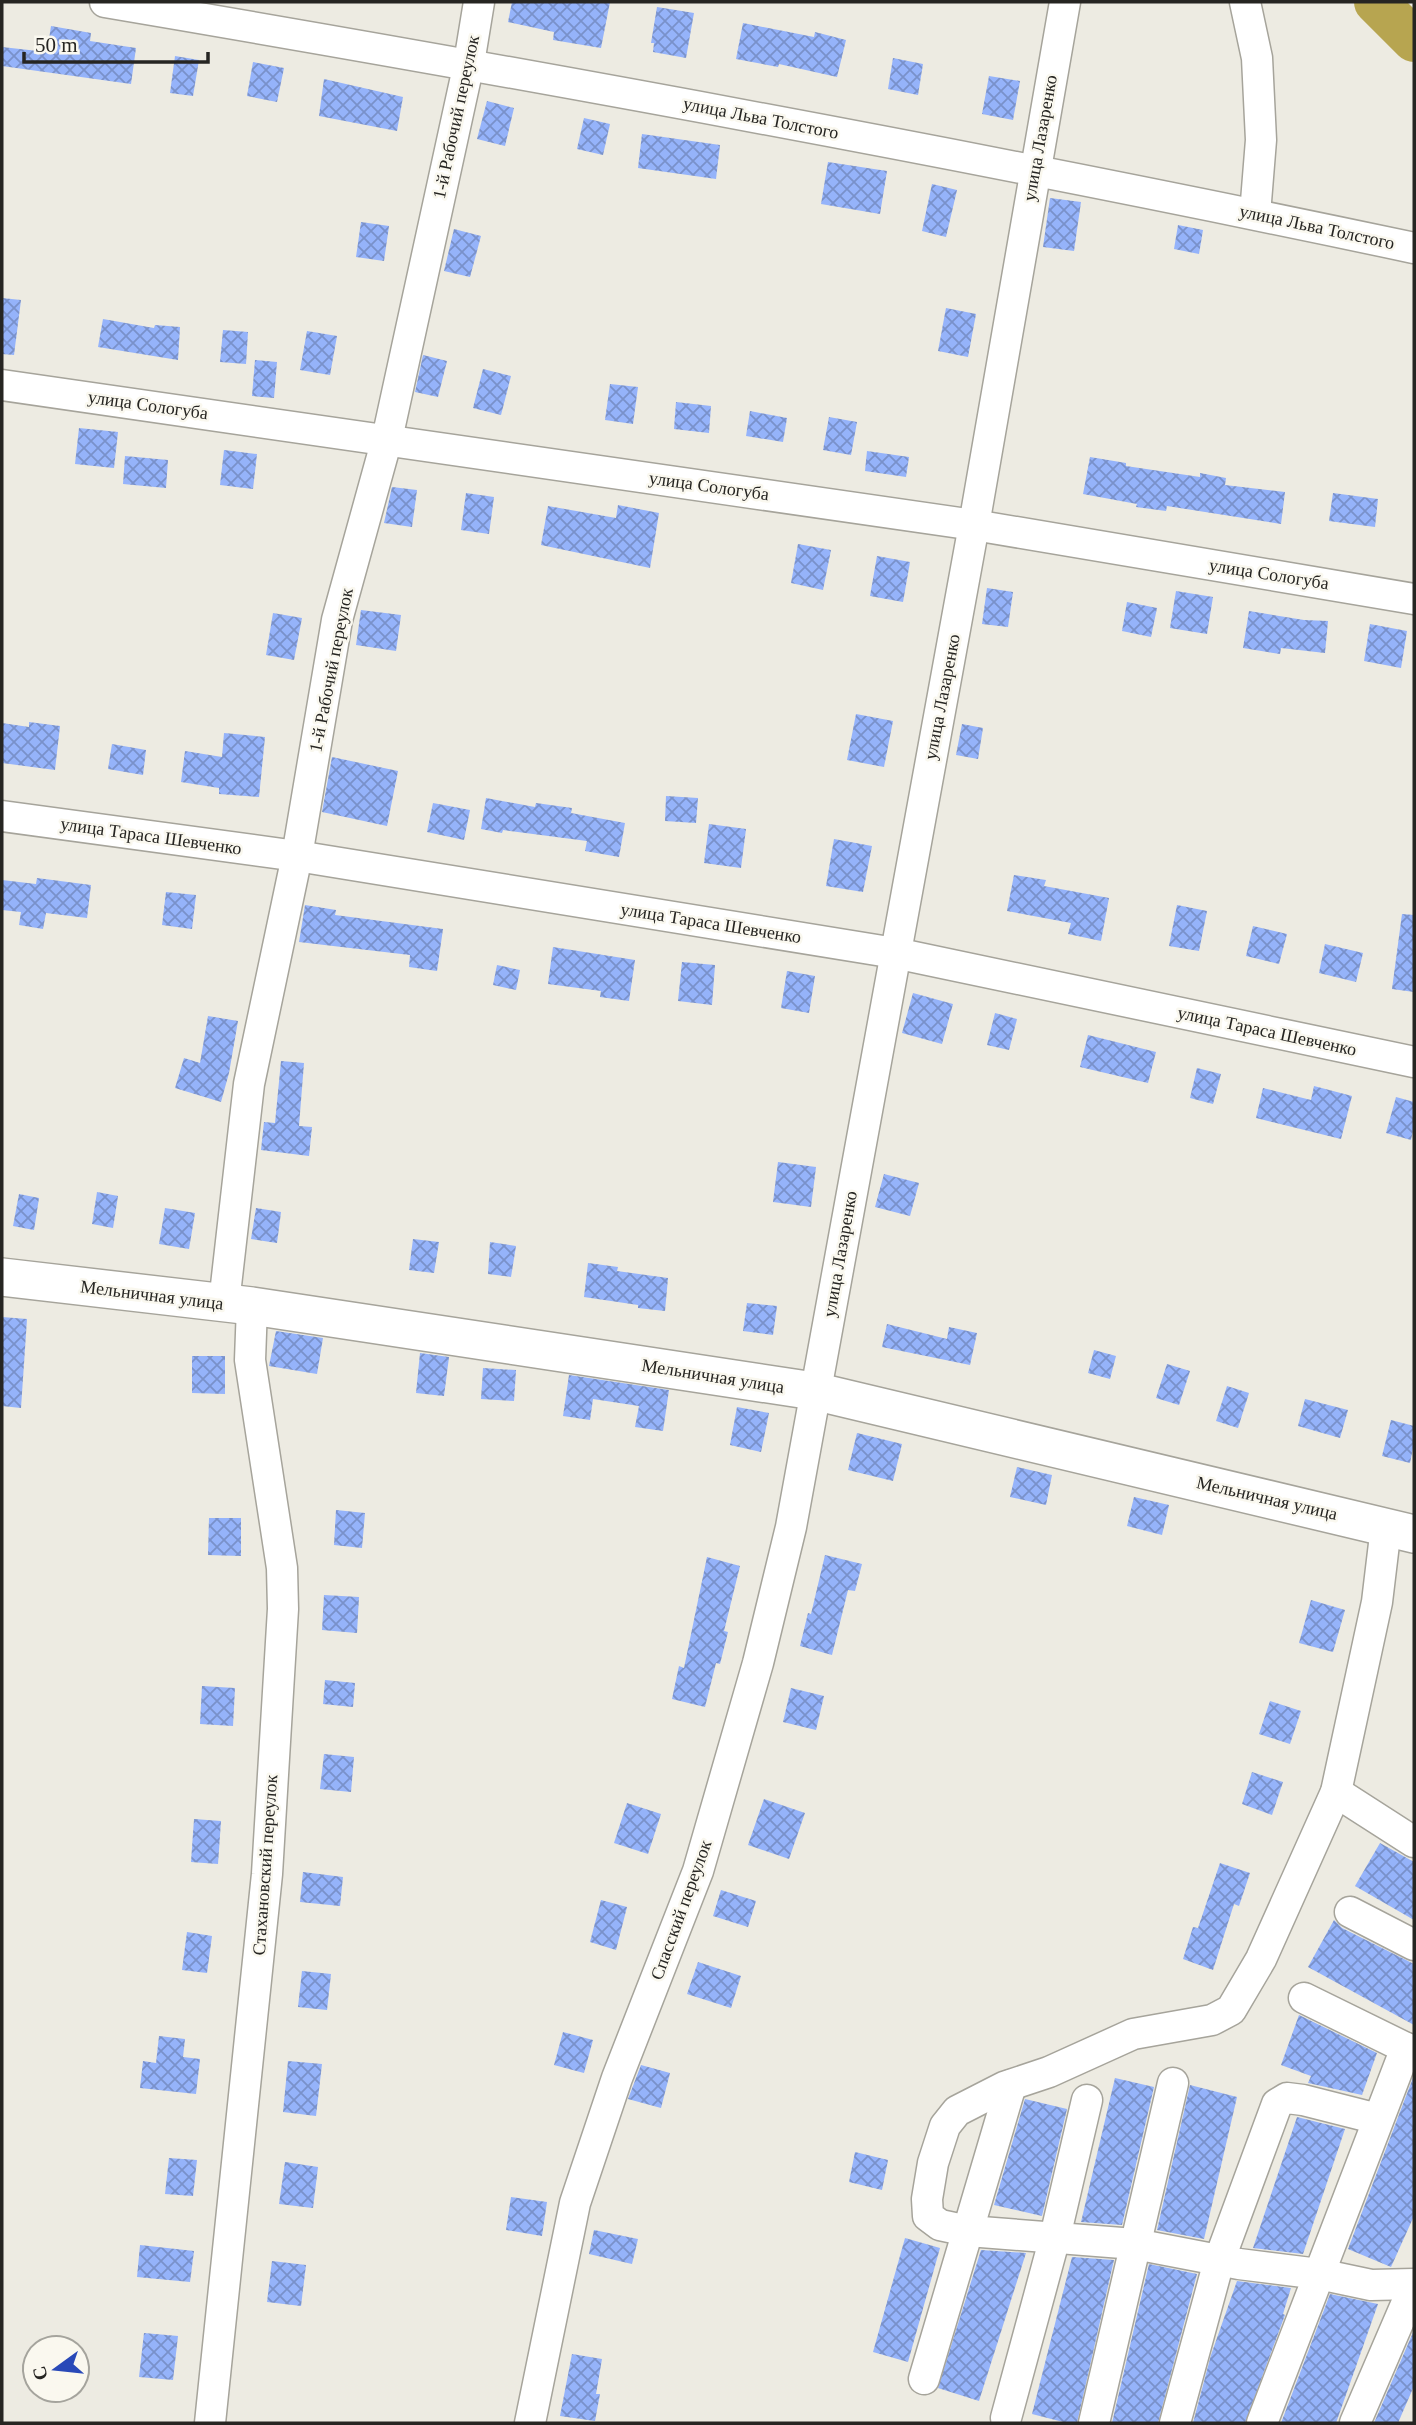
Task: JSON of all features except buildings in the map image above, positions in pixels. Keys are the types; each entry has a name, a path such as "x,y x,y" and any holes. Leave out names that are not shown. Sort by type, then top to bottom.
{"main road":[{"name":"Мельничная улица","path":"2,1277 238,1305 814,1391 1400,1530"}],"street":[{"name":"улица Льва Толстого","path":"105,2 469,63 1034,169 1414,248"},
{"name":"1-й Рабочий переулок","path":"238,1305 249,1084 297,856 337,621 387,439 469,63 479,2"},
{"name":"улица Лазаренко","path":"814,1391 974,525 1065,2"},
{"path":"1245,2 1257,58 1261,140 1255,214"},
{"name":"улица Сологуба","path":"2,385 974,525 1414,599"},
{"name":"улица Тараса Шевченко","path":"2,816 297,856 895,953 1414,1062"},
{"name":"Стахановский переулок","path":"210,2423 267,1874 283,1609 282,1568 250,1360 238,1305"},
{"name":"Спасский переулок","path":"530,2423 575,2203 617,2078 698,1871 758,1664 791,1527 814,1391"},
{"path":"1354,2423 1414,2285 1371,2285 1319,2274 1219,2261 1135,2244 968,2231 940,2225 928,2216 927,2199 933,2163 945,2126 957,2111 1011,2085 1049,2072 1133,2034 1212,2020 1231,2010 1261,1959 1336,1792 1377,1602 1400,1530"},
{"path":"1336,1792 1414,1842"},
{"path":"1350,1912 1414,1945"},
{"path":"1262,2423 1378,2119 1410,2050 1304,1998"},
{"path":"1094,2423 1173,2083"},
{"path":"924,2379 1011,2085"},
{"path":"1175,2423 1219,2261 1277,2104 1287,2098 1295,2099 1378,2119"},
{"path":"1006,2418 1055,2237 1087,2100"}],"waterway":[{"path":"1376,2 1414,40"}]}
